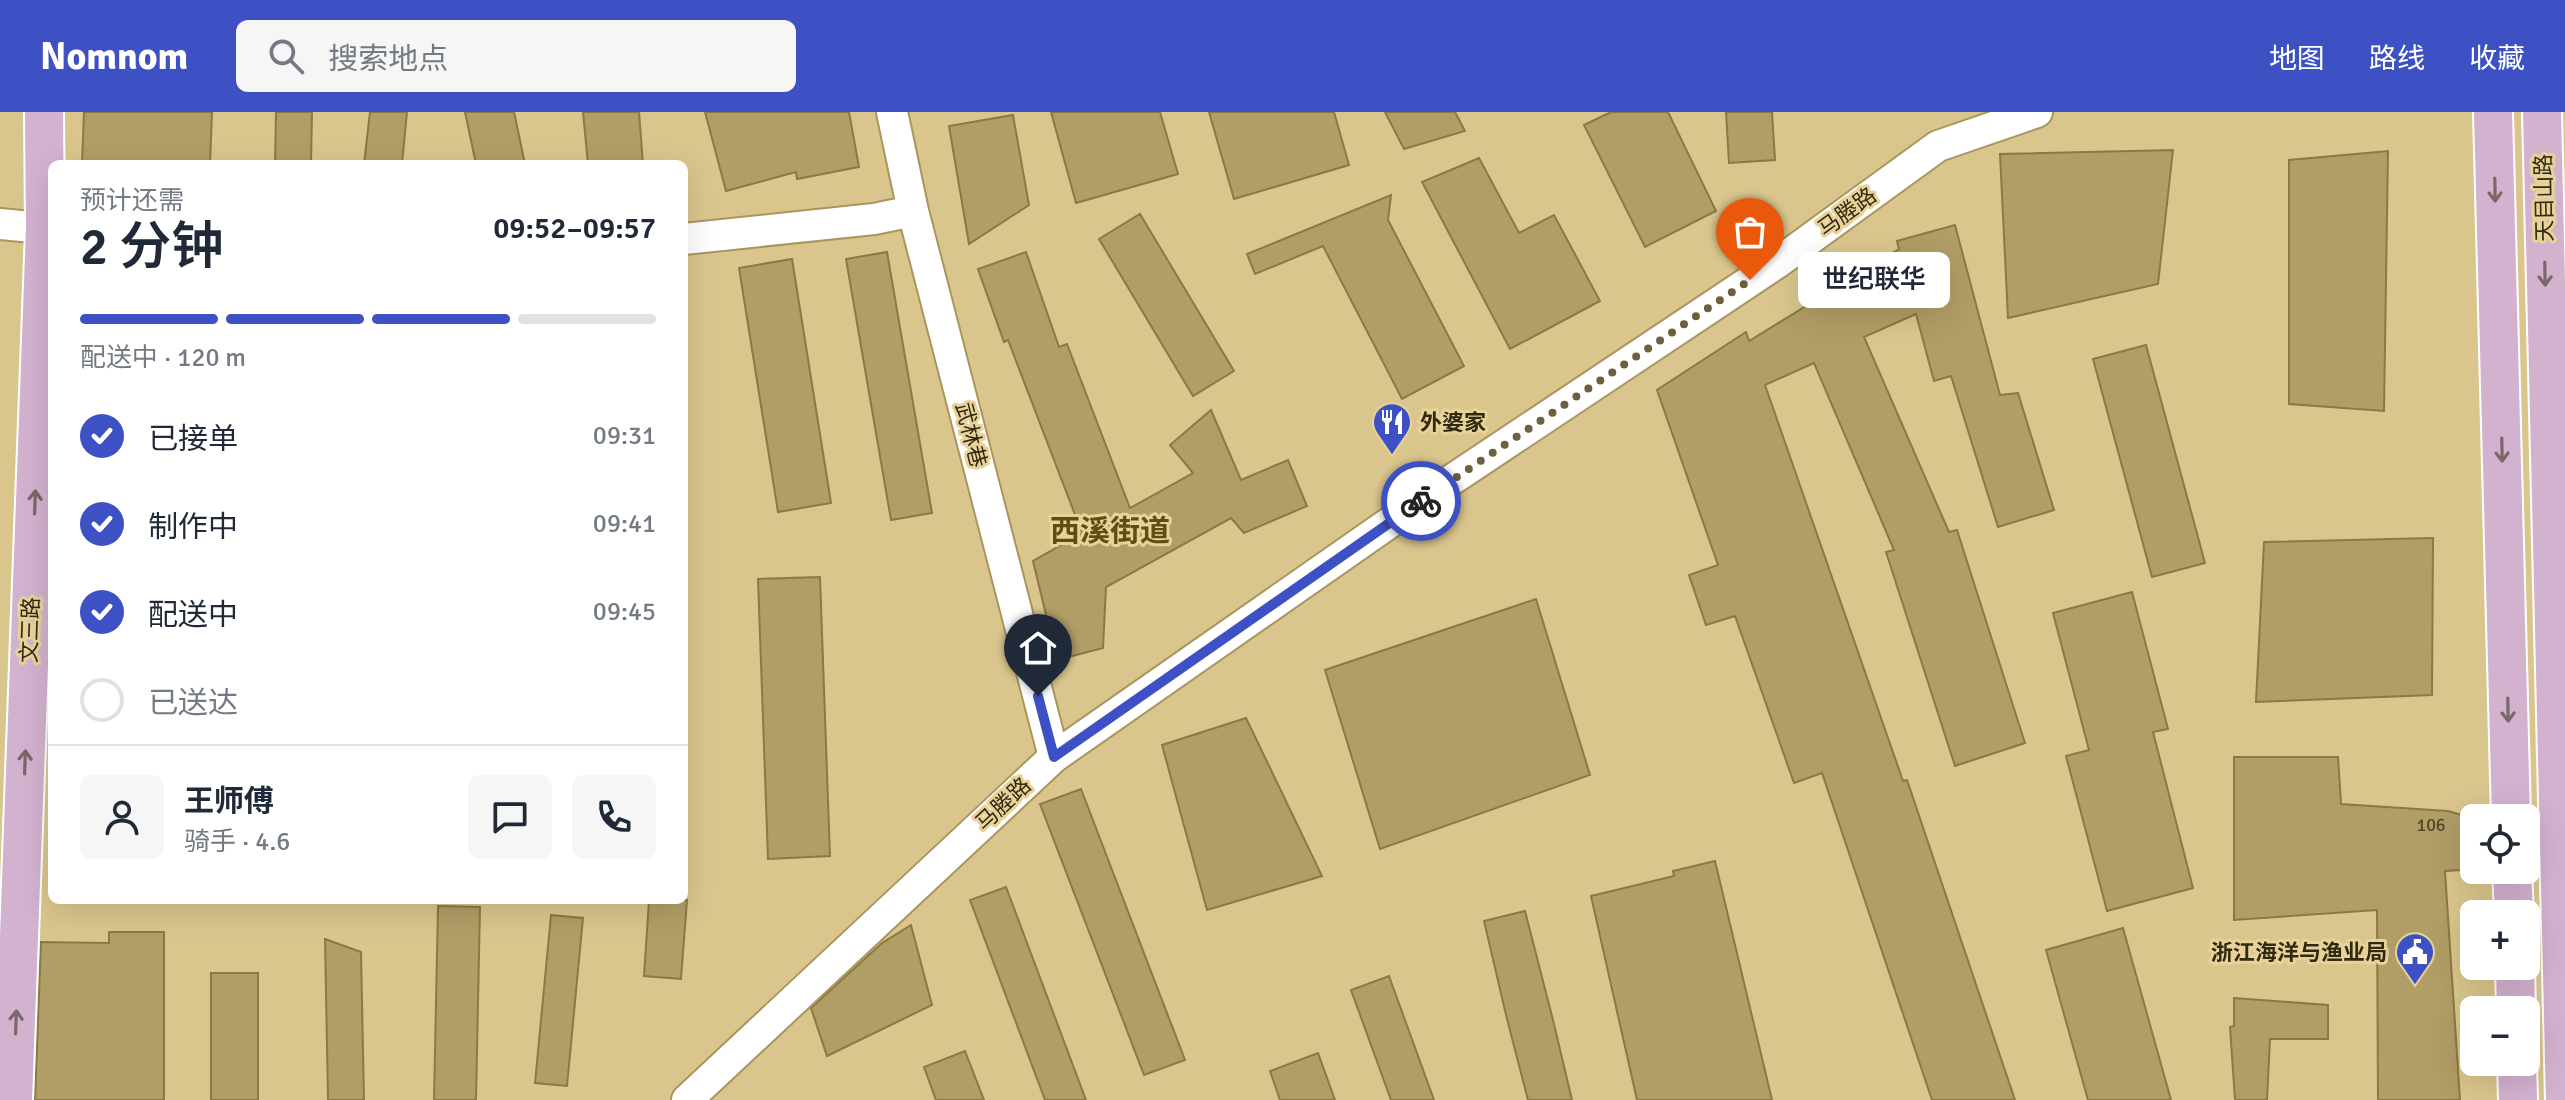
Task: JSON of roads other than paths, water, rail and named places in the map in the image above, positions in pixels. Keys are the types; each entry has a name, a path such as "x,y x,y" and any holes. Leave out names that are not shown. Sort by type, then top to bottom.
{"main road":[{"name":"文三路","path":"44,112 48,206"},
{"path":"2493,112 2511,804"},
{"name":"天目山路","path":"2542,112 2565,1100"},
{"name":"文三路","path":"13,1100 48,253"},
{"path":"2517,1076 2518,1100"}],"street":[{"name":"武林巷","path":"892,112 913,211 1054,757"},
{"name":"马塍路","path":"687,1100 1054,757 1432,493 1777,263 1938,146 2037,112"},
{"path":"688,239 874,219 913,211"},
{"path":"0,224 48,229"}],"place":[{"name":"世纪联华","path":"1750,280"},
{"name":"外婆家","path":"1392,456"},
{"name":"浙江海洋与渔业局","path":"2415,986"}],"district":[{"name":"西溪街道","path":"1110,531"}]}
